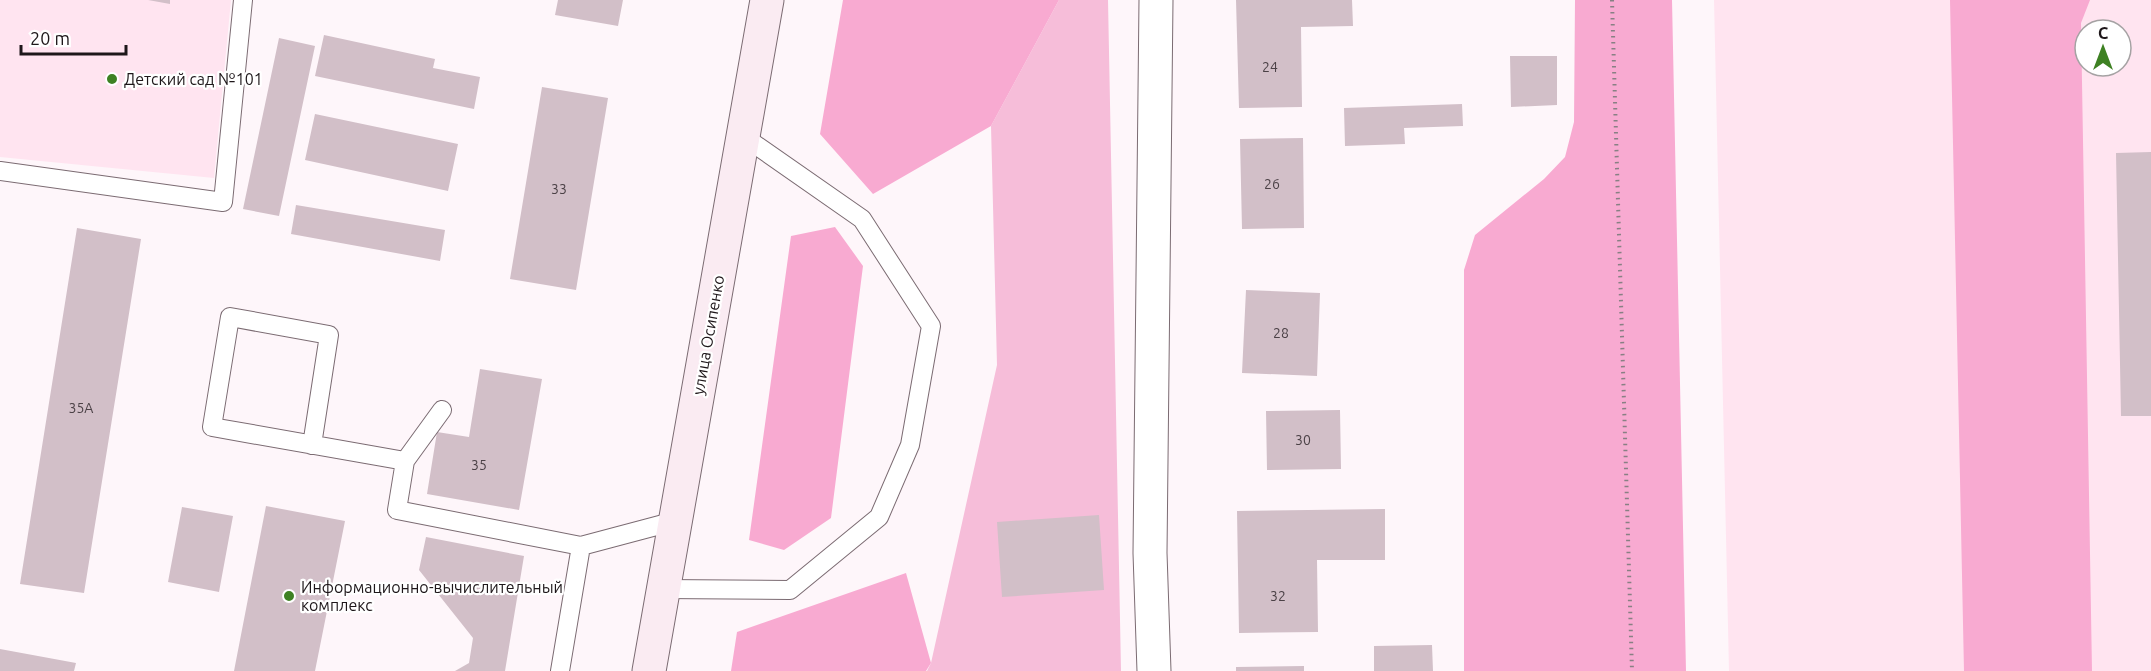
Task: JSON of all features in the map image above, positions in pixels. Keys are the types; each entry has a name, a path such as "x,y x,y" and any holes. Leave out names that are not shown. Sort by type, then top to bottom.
{"main road":[{"name":"улица Осипенко","path":"649,671 767,0"}],"street":[{"path":"1154,671 1150,553 1156,0"}],"lane":[{"path":"0,171 223,202 243,0"},
{"path":"663,589 790,590 879,517 910,445 928,348 931,326 862,219 743,136"},
{"path":"312,445 329,335 230,317 212,427 312,445 405,461"},
{"path":"442,410 405,461 397,510 581,546 675,520"},
{"path":"560,671 581,546"}],"path":[{"path":"1612,0 1632,671"}],"shaded area":[{"name":"Детский сад №101","path":"0,0 231,0 214,178 0,157"},
{"path":"843,0 1059,0 991,126 873,194 820,134"},
{"path":"1059,0 1108,0 1121,671 927,671 931,663 997,365 991,126"},
{"path":"1575,0 1672,0 1686,671 1464,671 1464,270 1475,235 1544,179 1565,157 1574,122"},
{"path":"1714,0 2151,0 2151,671 1729,671"},
{"path":"1950,0 2090,0 2083,18 2073,18 2073,78 2082,78 2092,671 1964,671"},
{"path":"835,227 863,266 831,518 784,550 749,540 791,236"},
{"path":"906,573 931,663 926,671 731,671 737,632"}],"building":[{"path":"148,0 170,0 170,4"},
{"path":"558,0 623,0 618,26 555,15"},
{"path":"1236,0 1352,0 1353,26 1301,27 1302,107 1239,108"},
{"path":"324,35 435,59 433,68 480,77 474,109 315,76"},
{"path":"279,38 315,46 279,216 243,209"},
{"path":"1510,56 1557,56 1557,105 1511,107"},
{"path":"542,87 608,98 576,290 510,279"},
{"path":"1462,104 1463,126 1404,128 1405,144 1345,146 1344,108"},
{"path":"315,114 458,144 448,191 305,160"},
{"path":"1303,138 1304,228 1242,229 1240,139"},
{"path":"2151,152 2151,416 2121,416 2116,153"},
{"path":"296,205 445,230 440,261 291,234"},
{"path":"77,228 141,239 84,593 20,584"},
{"path":"1246,290 1320,293 1317,376 1242,373"},
{"path":"480,369 542,379 519,510 427,494 437,432 469,437"},
{"path":"1340,410 1341,469 1267,470 1266,411"},
{"name":"Информационно-вычислительный комплекс","path":"266,506 345,521 315,671 234,671"},
{"path":"182,507 233,516 219,592 168,582"},
{"path":"1385,509 1385,560 1317,560 1318,632 1239,633 1237,511"},
{"path":"1099,515 1104,590 1002,597 997,522"},
{"path":"426,537 524,556 505,671 455,671 469,663 473,638 419,570"},
{"path":"1432,645 1433,671 1374,671 1374,646"},
{"path":"0,649 76,663 74,671 0,671"},
{"path":"1304,666 1304,671 1236,671 1236,667"}],"place":[{"name":"Детский сад №101","path":"112,79"},
{"name":"Информационно-вычислительный комплекс","path":"289,596"}]}
